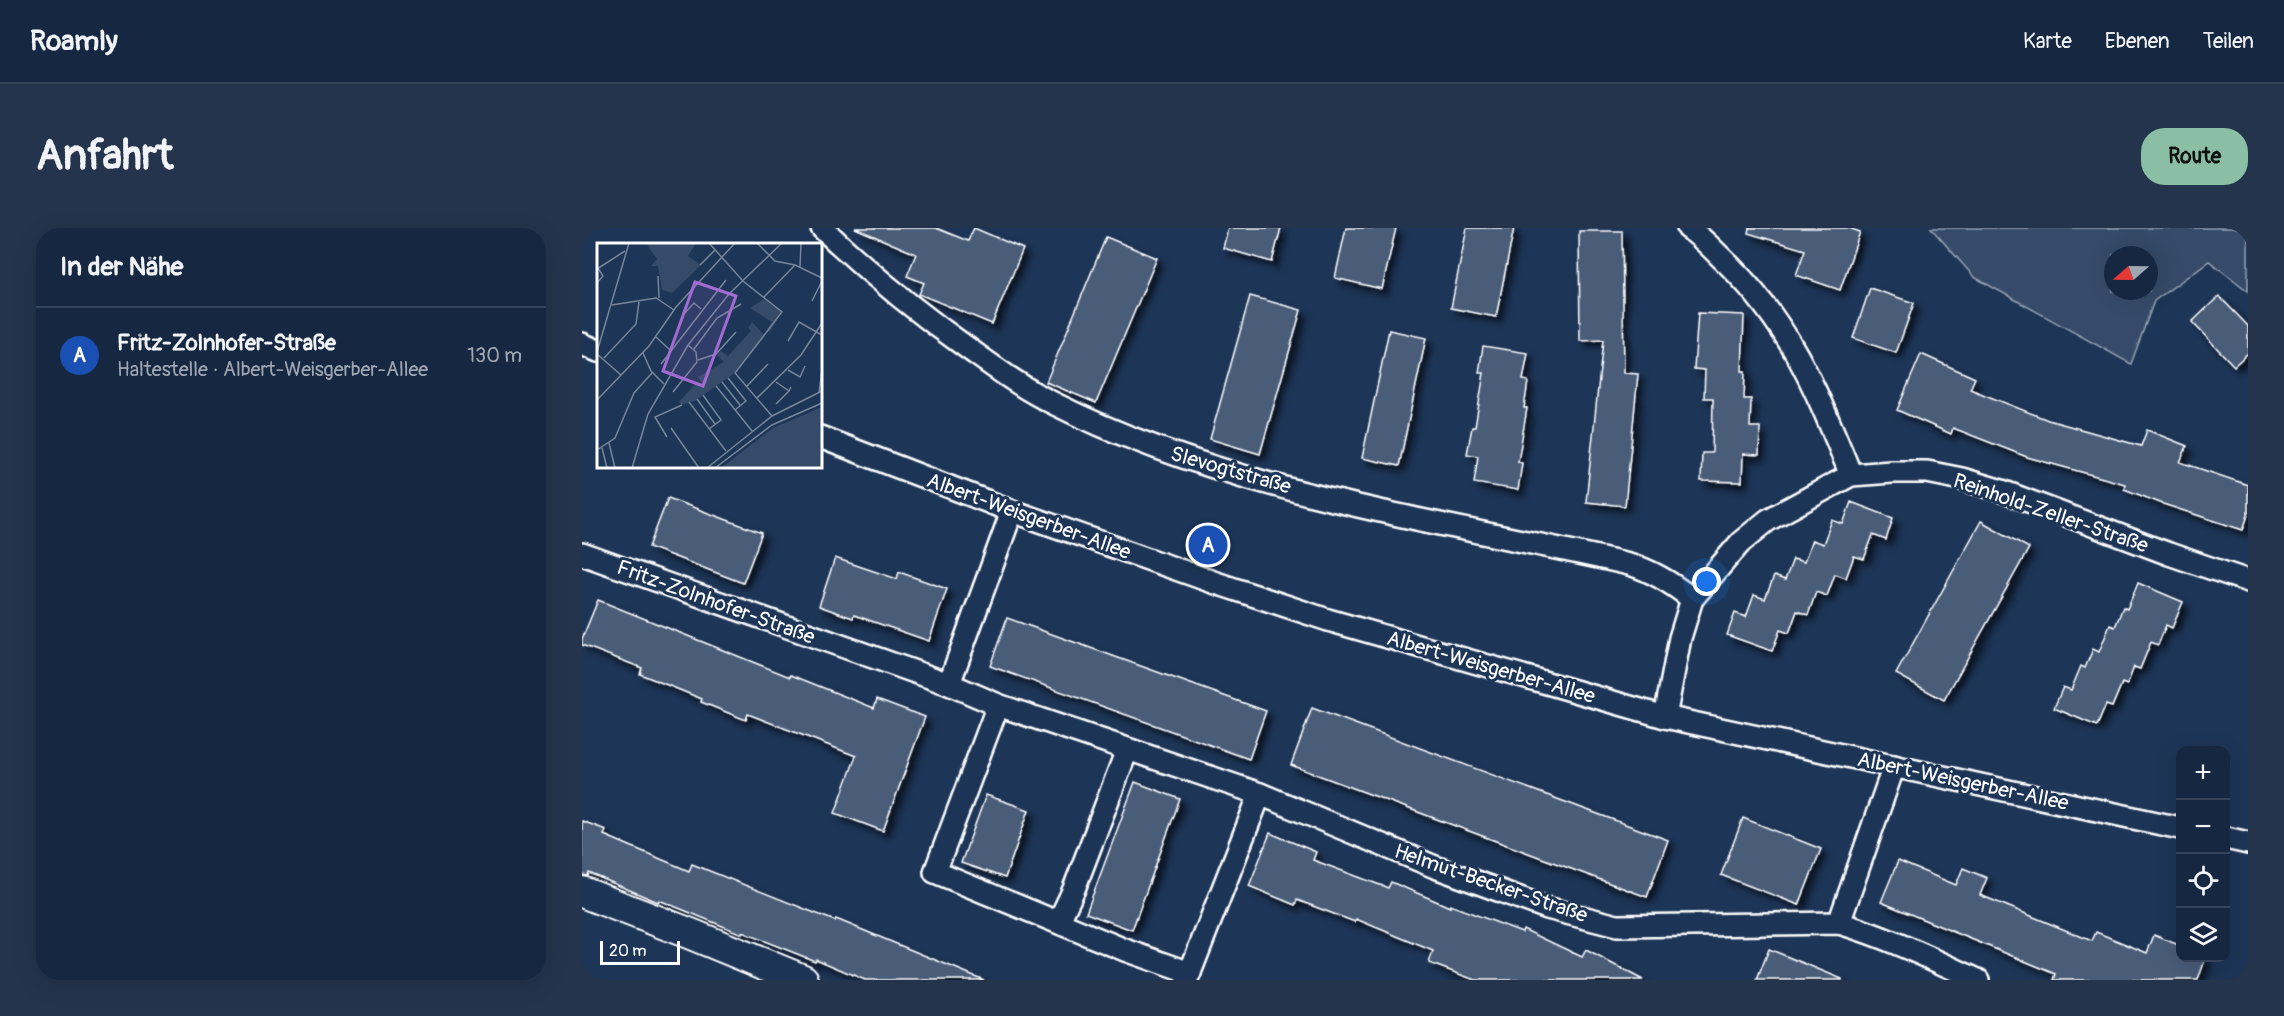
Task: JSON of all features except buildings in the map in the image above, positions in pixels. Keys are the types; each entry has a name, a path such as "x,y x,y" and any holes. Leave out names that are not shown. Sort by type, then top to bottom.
{"main road":[{"path":"582,892 803,980"}],"street":[{"name":"Slevogtstraße","path":"822,228 866,270 919,314 1009,378 1051,403 1115,432 1179,456 1385,513 1629,564 1648,570 1666,580 1692,599"},
{"path":"1688,228 1740,276 1769,309 1810,376 1851,475"},
{"path":"582,344 597,351"},
{"name":"Albert-Weisgerber-Allee","path":"822,438 1012,511 1213,582 1328,620 1665,717 2176,827"},
{"name":"Reinhold-Zeller-Straße","path":"1665,717 1680,638 1692,599 1741,542 1768,520 1851,475 1927,472 1962,480 2002,491 2248,581"},
{"path":"948,684 1012,511"},
{"name":"Fritz-Zolnhofer-Straße","path":"582,554 948,684"},
{"name":"Helmut-Becker-Straße","path":"948,684 998,705 1260,794 1435,867 1548,908 1617,926 1839,923 1864,930 1916,951 1978,980"},
{"path":"998,705 936,872 1189,976 1260,794"},
{"path":"1059,921 1074,889 1127,750"},
{"path":"1839,923 1894,766"},
{"path":"2230,839 2248,843"}],"shaded area":[{"path":"1931,228 2248,228 2248,291 2209,261 2158,298 2158,246 2104,246 2104,300 2155,300 2131,364 1974,277"}],"place":[{"name":"Fritz-Zolnhofer-Straße","path":"1208,545"}]}
